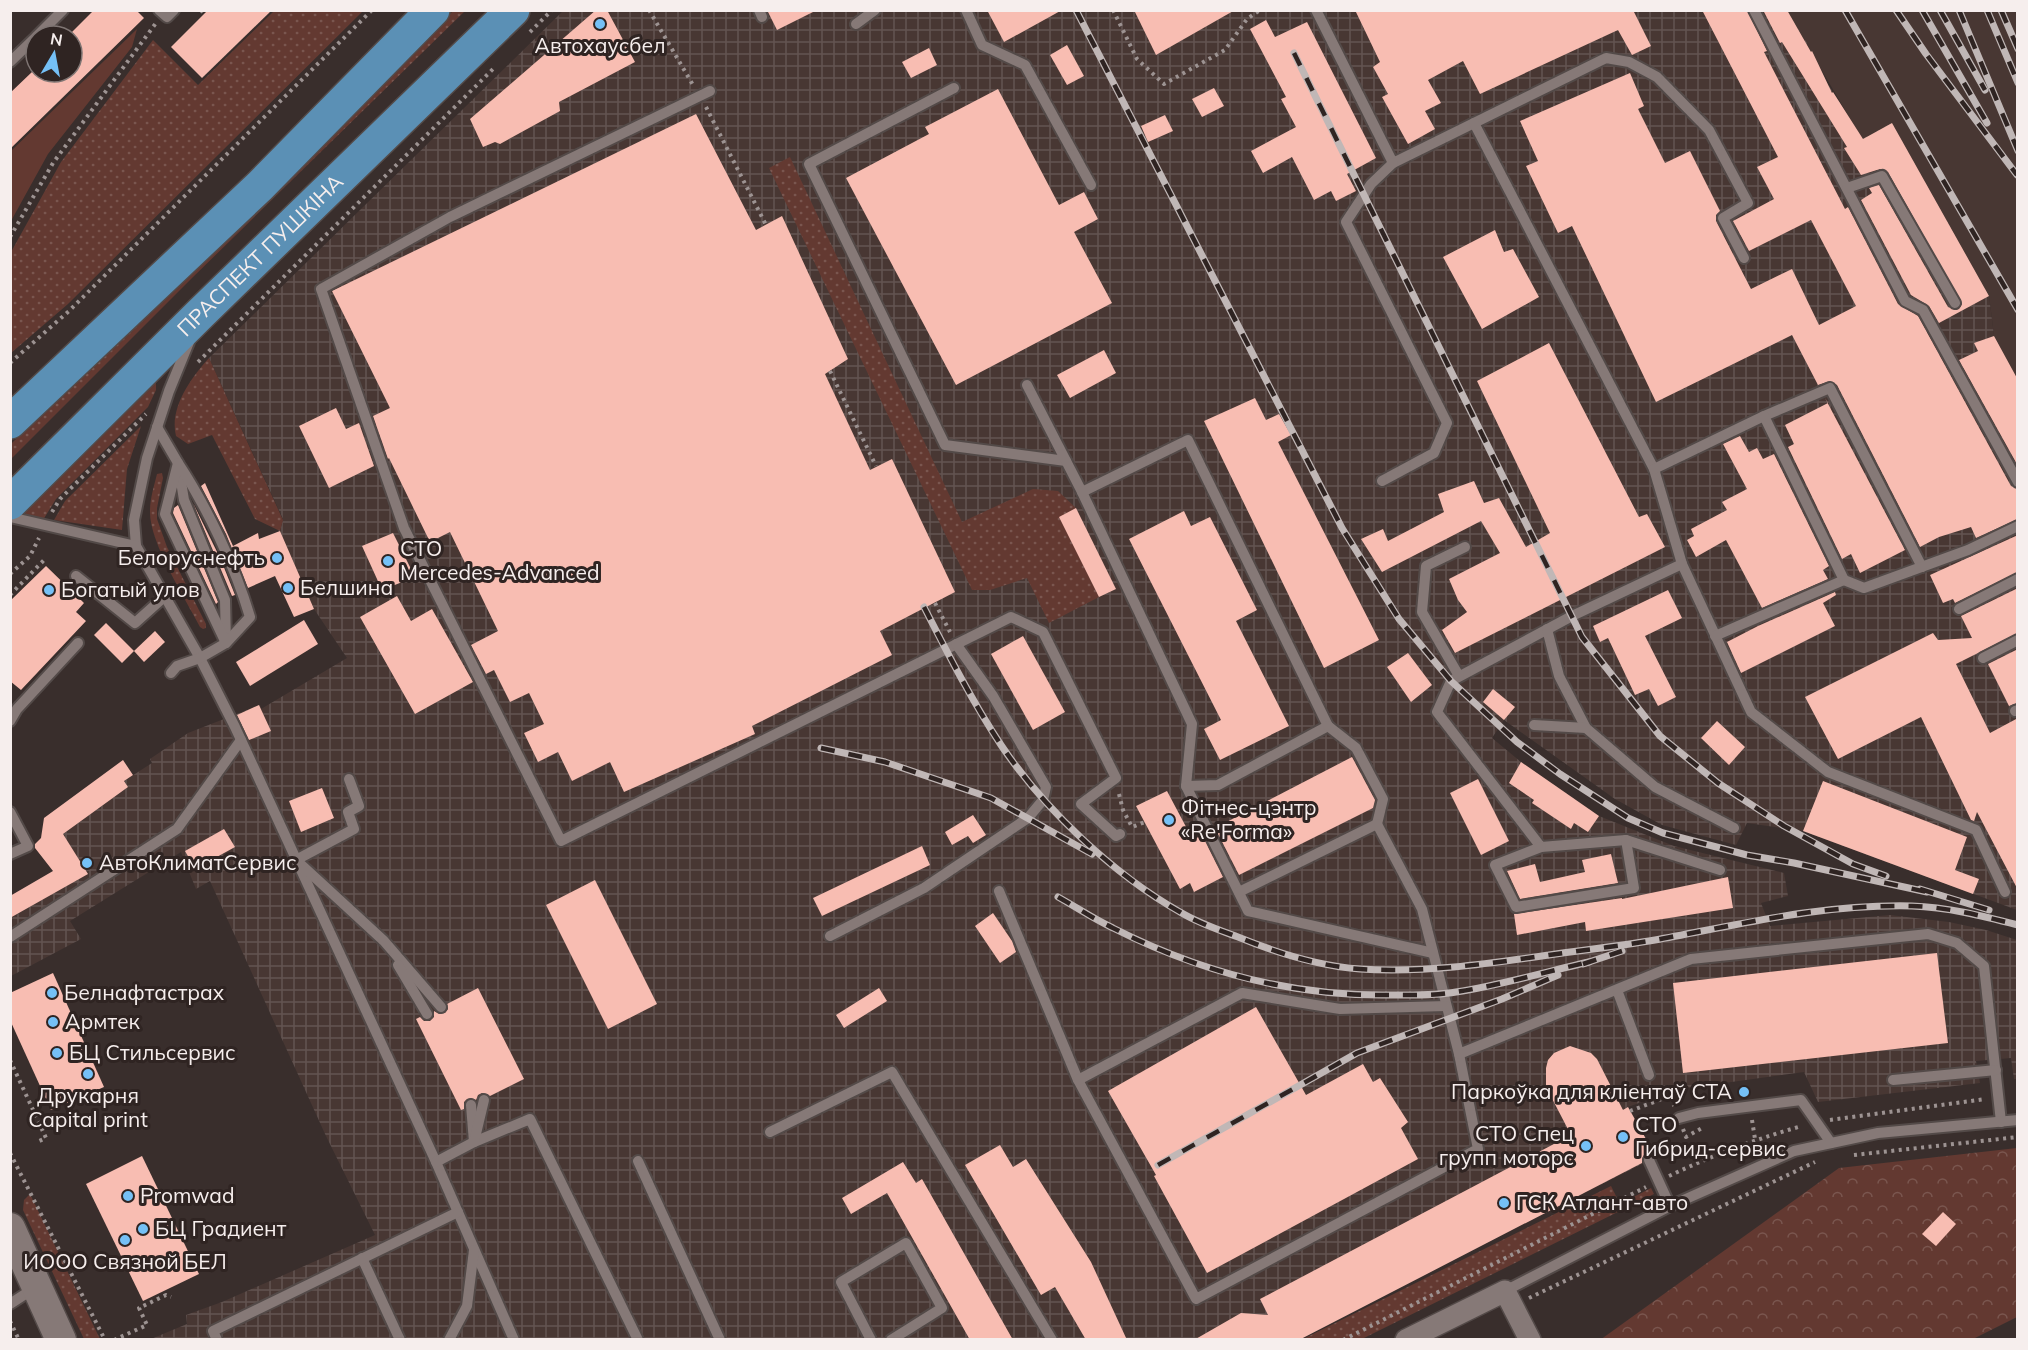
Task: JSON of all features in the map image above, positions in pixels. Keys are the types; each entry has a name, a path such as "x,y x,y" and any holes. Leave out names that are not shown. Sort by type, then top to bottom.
{"main road":[{"path":"10,422 260,186 434,10"},
{"name":"ПРАСПЕКТ ПУШКІНА","path":"10,503 200,314 518,25"},
{"path":"10,1228 61,1340"}],"street":[{"path":"1408,1339 1509,1299 1530,1340"}],"lane":[{"path":"48,24 63,10"},
{"path":"159,15 167,17 174,10"},
{"path":"856,24 875,10"},
{"path":"966,10 982,45 1025,65 1091,185"},
{"path":"1316,10 1393,163"},
{"path":"1754,10 1905,301 1923,310 2018,482"},
{"path":"10,62 24,48"},
{"path":"1382,481 1434,453 1447,423 1346,222 1371,184 1393,163 1606,58 1629,62 1657,77 1708,130 1748,203 1723,218 1744,258"},
{"path":"954,88 809,164 945,445 1066,460"},
{"path":"705,93 450,217 321,289 404,528 561,841 1011,617 1043,632 1116,778 1081,804 1116,836 1120,834"},
{"path":"1474,123 1654,469 1682,564 1751,712 1828,772 1976,830 2005,892"},
{"path":"1847,188 1882,177 1955,303"},
{"path":"200,314 169,391 139,488 134,520 136,546 200,658 241,740 436,1162 514,1340"},
{"path":"1027,384 1082,492 1192,724 1186,786 1248,911 1433,953"},
{"path":"1654,469 1764,416 1830,388 1922,567"},
{"path":"1764,416 1844,580 1864,588 1968,550 2018,526"},
{"path":"157,427 196,490 242,591 250,617 226,643 200,658 177,666 171,673"},
{"path":"999,891 1078,1080 1196,1299 1478,1149 1460,1054 1422,909 1377,824 1383,799 1356,748 1328,726 1188,440 1082,492"},
{"path":"178,463 184,500 225,600 226,643"},
{"path":"178,463 165,514 226,643"},
{"path":"10,517 136,546"},
{"path":"1459,676 1422,612 1426,566 1465,547"},
{"path":"1541,847 1437,712 1451,681 1547,629 1682,564"},
{"path":"76,576 135,623 164,597"},
{"path":"1959,609 2018,579"},
{"path":"1715,636 1844,580"},
{"path":"1547,629 1559,676 1586,728 1655,787 1734,828"},
{"path":"1983,658 2018,640"},
{"path":"10,721 17,709 78,643"},
{"path":"830,936 924,888 1028,818 1043,800 1046,788 993,696 956,644"},
{"path":"1534,725 1586,728"},
{"path":"1186,786 1218,785 1328,726"},
{"path":"10,936 177,829 241,740"},
{"path":"296,860 354,829 348,812 359,806 349,779"},
{"path":"10,812 28,846 10,855"},
{"path":"1239,892 1377,824"},
{"path":"1626,840 1634,888 1516,907 1495,865 1541,847 1626,840 1720,870"},
{"path":"296,860 384,941 441,1007"},
{"path":"1460,1054 1691,960 1928,934 1957,943 1984,966 2001,1122"},
{"path":"384,941 427,1014"},
{"path":"1617,990 1649,1075"},
{"path":"1078,1080 1242,993 1340,1009 1446,1005"},
{"path":"1893,1080 1996,1070"},
{"path":"770,1132 892,1072 1052,1340"},
{"path":"474,1142 484,1100"},
{"path":"1679,1118 1698,1113 1801,1100 1831,1143"},
{"path":"471,1105 474,1142"},
{"path":"436,1162 474,1142 530,1119 638,1340"},
{"path":"1509,1299 1670,1206 1794,1151 1878,1133 2018,1120"},
{"path":"1649,1160 1670,1206"},
{"path":"638,1161 720,1340"},
{"path":"217,1340 213,1331 458,1212"},
{"path":"871,1340 841,1282 906,1243 942,1308 904,1337 891,1340"},
{"path":"449,1340 467,1306 474,1249"},
{"path":"362,1258 400,1340"},
{"path":"10,1304 36,1287"}],"path":[{"path":"10,363 69,311 372,10"},
{"path":"518,25 552,10"},
{"path":"649,10 705,93 766,225"},
{"path":"1113,10 1137,59 1164,84 1225,50 1247,19 1260,10"},
{"path":"10,237 53,163 159,15"},
{"path":"10,574 30,556 60,499 500,62"},
{"path":"830,371 876,466"},
{"path":"10,595 45,559"},
{"path":"935,603 956,644"},
{"path":"1116,778 1123,810 1132,827 1145,822"},
{"path":"10,1060 46,1138 37,1142"},
{"path":"1630,1111 1670,1096"},
{"path":"1847,1155 2018,1137"},
{"path":"10,1153 105,1340"},
{"path":"1509,1299 1825,1158"},
{"path":"114,1340 147,1324 139,1308 166,1295 171,1297"},
{"path":"10,1321 19,1340"}],"shaded area":[{"path":"563,11 1787,11 1862,139 1892,123 1989,296 1994,336 2017,380 2017,910 1803,831 1747,823 1736,845 1662,825 1615,799 1504,720 1492,738 1521,762 1599,816 1674,846 1784,873 1788,896 1761,903 1770,926 1890,915 1949,922 2017,940 2017,1079 2014,1079 2011,1058 1976,1061 1980,1083 1818,1102 1804,1072 1674,1090 1628,1107 1656,1157 1480,1245 1275,1340 151,1339 187,1324 186,1315 222,1302 375,1235 326,1136 210,881 196,889 181,852 70,921 81,939 11,976 11,918 63,887 63,834 128,787 124,781 152,763 150,759 188,733 260,705 261,709 347,658 314,609 280,531 283,519 209,358"},
{"path":"1787,11 2017,11 2017,380 1994,336 1989,296 1892,123 1862,139"}],"green space":[{"path":"274,11 363,11 68,304 11,353 11,252 61,162 153,40 198,85"},
{"path":"453,11 465,11 11,459 11,444"},
{"path":"137,29 132,47 48,154 11,221 11,151 80,84 84,84 84,80"},
{"path":"790,157 962,522 1033,489 1058,491 1076,508 1060,517 1099,597 1049,623 1027,578 990,590 972,590 769,168"},
{"path":"209,358 283,520 280,531 255,519 212,435 188,444 176,436 176,415 183,394"},
{"path":"156,377 156,390 148,407 56,499 43,520 18,511"},
{"path":"141,426 127,469 122,530 54,520 65,501"},
{"path":"162,473 157,519 167,547 206,624 206,628 203,629 161,554 151,524 152,493 157,474"},
{"path":"2017,1148 2017,1317 1973,1339 1600,1340 1839,1168"},
{"path":"1611,1186 1620,1204 1651,1188 1654,1194 1362,1339 1303,1339"},
{"path":"30,1194 100,1339 84,1339 23,1210 24,1200"}],"building":[{"path":"94,10 136,10 144,18 84,77 84,24 80,24"},
{"path":"208,10 272,10 202,78 171,47"},
{"path":"596,10 607,10 635,62 559,102 560,111 500,144 495,142 483,147 470,119"},
{"path":"767,10 817,10 777,30"},
{"path":"987,10 1062,10 1004,42"},
{"path":"1134,10 1235,10 1156,55"},
{"path":"1355,10 1633,10 1651,46 1632,55 1618,30 1480,94 1463,61 1428,80 1441,103 1425,111 1435,129 1408,144 1382,97 1388,94 1373,67 1380,62"},
{"path":"1702,10 1747,10 1767,51 1764,52 1845,209 1848,207 1898,304 1918,316 2011,486 2018,489 2018,519 1976,538 1971,527 1939,537 1920,547 1837,385 1830,381 1818,385 1792,335 1656,402 1572,226 1558,233 1526,166 1538,161 1520,121 1630,73 1644,106 1638,109 1665,163 1690,151 1720,211 1716,215 1716,221 1751,289 1792,269 1819,325 1856,306 1811,220 1749,251 1733,221 1774,199 1757,167 1778,157"},
{"path":"1763,10 1787,10 1812,51 1832,93 1863,139 1892,123 1989,296 1939,323 1929,306 1911,295 1861,200 1872,193 1869,188 1879,185 1948,307 1956,310 1962,304 1888,172 1880,169 1861,175 1844,148 1847,147 1782,42 1780,43"},
{"path":"1266,20 1275,37 1307,22 1376,158 1347,174 1356,191 1336,201 1331,191 1314,200 1292,157 1263,173 1251,151 1296,127 1281,99 1286,97 1250,29"},
{"path":"1067,45 1084,76 1067,85 1050,55"},
{"path":"929,48 937,65 911,78 902,62"},
{"path":"24,80 24,84 76,84 10,149 10,93"},
{"path":"1214,88 1224,106 1202,117 1192,99"},
{"path":"998,89 1059,205 1084,192 1098,219 1074,232 1112,303 956,385 846,178 929,134 925,127"},
{"path":"696,114 756,230 782,216 848,359 825,374 870,470 892,459 955,592 880,631 892,655 752,726 755,734 624,792 610,762 572,781 558,752 538,762 524,733 544,724 529,693 510,702 494,670 486,674 471,645 498,631 450,532 430,542 388,459 373,416 390,408 332,291"},
{"path":"1165,115 1173,131 1148,142 1141,126"},
{"path":"1495,230 1504,252 1513,249 1539,297 1482,329 1443,257"},
{"path":"1994,336 2018,380 2018,466 1959,360 1978,351 1974,343"},
{"path":"1549,343 1639,517 1647,514 1665,547 1455,653 1442,630 1467,612 1458,600 1449,579 1500,553 1481,521 1382,572 1361,539 1383,529 1388,541 1444,512 1438,494 1474,481 1484,503 1499,498 1526,547 1550,533 1477,381"},
{"path":"1104,350 1116,373 1070,398 1057,375"},
{"path":"1255,398 1266,420 1279,414 1291,435 1278,442 1379,640 1324,668 1204,421"},
{"path":"1828,403 1905,550 1860,573 1851,554 1842,559 1788,447 1794,444 1785,425"},
{"path":"336,408 346,429 359,423 374,466 329,488 299,426"},
{"path":"1740,436 1749,452 1757,448 1763,459 1774,454 1829,566 1823,570 1828,579 1762,608 1726,540 1696,557 1687,540 1694,536 1691,529 1727,510 1722,502 1747,489 1723,444"},
{"name":"Белоруснефть","path":"205,483 233,546 258,533 259,539 280,531 314,609 294,617 275,576 248,588 226,534 201,486"},
{"path":"193,503 221,560 235,595 232,596"},
{"path":"178,505 218,602 216,604 173,513 174,508"},
{"path":"1076,508 1116,589 1099,597 1059,517"},
{"path":"1184,511 1191,526 1210,517 1257,610 1236,621 1289,726 1220,760 1204,729 1221,720 1129,539"},
{"name":"СТО Mercedes-Advanced","path":"393,533 415,577 382,590 362,546"},
{"path":"2018,535 2018,572 1955,603 1953,599 1943,603 1930,575"},
{"path":"46,566 84,603 76,612 86,621 21,690 10,681 10,601"},
{"path":"2018,588 2018,633 1956,664 1990,733 2018,718 2018,890 1977,812 1974,821 1971,820 1921,717 1838,759 1805,697 1933,633 1938,640 1972,638 1961,616"},
{"path":"1668,590 1682,618 1645,636 1676,697 1658,706 1649,689 1635,695 1608,638 1600,642 1593,626"},
{"path":"1835,592 1836,595 1823,603 1835,626 1741,673 1727,642"},
{"path":"397,596 411,621 432,609 473,682 415,714 360,617"},
{"path":"304,620 318,644 250,686 236,662"},
{"path":"106,623 134,651 122,663 94,635"},
{"path":"155,631 165,642 144,662 134,651"},
{"path":"1023,636 1065,712 1033,730 991,654"},
{"path":"2018,649 2018,703 2009,706 1988,664"},
{"path":"1408,653 1432,685 1411,702 1387,667"},
{"path":"1493,689 1515,707 1504,720 1483,702"},
{"path":"259,705 271,731 249,740 237,715"},
{"path":"1717,721 1745,747 1729,765 1701,738"},
{"path":"1352,757 1375,800 1373,808 1239,875 1215,828"},
{"path":"123,760 133,775 124,781 128,787 63,834 88,874 10,918 10,896 53,871 35,848 35,844 41,838 44,818"},
{"path":"1521,762 1599,816 1588,832 1574,823 1571,829 1532,803 1534,800 1509,783"},
{"path":"1478,779 1509,841 1481,855 1450,793"},
{"path":"1823,781 1967,837 1955,870 1979,879 1973,894 1803,831"},
{"path":"322,788 334,818 301,832 289,801"},
{"path":"1167,791 1193,840 1202,835 1223,877 1194,892 1190,883 1180,889 1136,806"},
{"path":"973,815 986,835 973,843 968,836 952,845 945,832"},
{"path":"224,829 235,847 195,869 185,851"},
{"path":"922,846 930,865 822,916 813,898"},
{"path":"1611,854 1618,883 1520,899 1507,871 1535,864 1540,882 1585,872 1582,860"},
{"path":"1728,877 1733,908 1586,931 1585,922 1517,935 1514,914 1622,899"},
{"path":"595,880 657,1004 608,1029 546,905"},
{"path":"993,913 1012,941 1016,952 1000,963 975,926"},
{"path":"1937,953 1948,1043 1683,1073 1673,983"},
{"name":"БЦ Стильсервис","path":"53,973 104,1087 51,1110 10,1020 10,993"},
{"path":"478,988 524,1079 490,1096 482,1093 476,1100 467,1099 464,1102 464,1109 461,1110 416,1019 420,1017 424,1021 430,1021 434,1017 434,1011 439,1014 445,1013 448,1009 447,1004"},
{"path":"879,988 887,1001 844,1028 836,1015"},
{"path":"1256,1007 1306,1095 1363,1064 1373,1082 1380,1078 1408,1122 1401,1128 1418,1159 1207,1273 1154,1176 1156,1175 1108,1091"},
{"name":"ГСК Атлант-авто","path":"1570,1046 1591,1053 1597,1059 1623,1110 1628,1107 1655,1155 1645,1153 1642,1163 1299,1340 1194,1340 1241,1313 1268,1315 1260,1299 1571,1135 1546,1087 1548,1060 1554,1053"},
{"path":"1000,1145 1013,1167 1026,1159 1091,1262 1127,1340 1086,1340 1055,1287 1041,1295 965,1165"},
{"name":"БЦ Градиент","path":"142,1156 199,1274 143,1301 86,1184"},
{"path":"903,1162 916,1183 922,1179 1013,1340 970,1340 887,1193 851,1214 842,1198"},
{"path":"1943,1212 1956,1224 1936,1246 1922,1234"}],"railway":[{"path":"1076,10 1342,528 1399,619 1451,681 1517,742 1560,774 1628,818 1663,833 1747,855 1927,892"},
{"path":"1845,10 2018,310"},
{"path":"1896,10 1926,54 2017,175"},
{"path":"1922,10 1987,123"},
{"path":"1940,10 1985,90"},
{"path":"1959,10 2018,151"},
{"path":"1987,10 2018,83"},
{"path":"2001,10 2018,49"},
{"path":"1294,53 1582,637 1660,736 1718,783 1784,826 1853,864 1886,876"},
{"path":"924,607 951,660 1001,745 1038,793 1082,838 1130,879 1187,916 1253,943 1298,958 1360,969 1408,970 1455,967 1642,942 1814,912 1879,906 1938,908 2018,925"},
{"path":"821,748 885,762 991,798 1092,854"},
{"path":"1920,889 1989,910"},
{"path":"1058,897 1146,944 1179,957 1247,978 1316,991 1388,995 1448,993 1490,986 1589,962"},
{"path":"1583,964 1622,951"},
{"path":"1158,1165 1357,1053 1502,999 1558,975"}],"place":[{"name":"Автохаусбел","path":"600,24"},
{"name":"Белоруснефть","path":"277,558"},
{"name":"СТО Mercedes-Advanced","path":"388,561"},
{"name":"Белшина","path":"288,588"},
{"name":"Богатый улов","path":"49,590"},
{"name":"Фітнес-цэнтр «Re'Forma»","path":"1169,820"},
{"name":"АвтоКлиматСервис","path":"87,863"},
{"name":"Белнафтастрах","path":"52,993"},
{"name":"Армтек","path":"53,1022"},
{"name":"БЦ Стильсервис","path":"57,1053"},
{"name":"Друкарня Capital print","path":"88,1074"},
{"name":"Паркоўка для кліентаў СТА","path":"1744,1092"},
{"name":"СТО Гибрид-сервис","path":"1623,1137"},
{"name":"СТО Спец групп моторс","path":"1586,1146"},
{"name":"Promwad","path":"128,1196"},
{"name":"ГСК Атлант-авто","path":"1504,1203"},
{"name":"БЦ Градиент","path":"143,1229"},
{"name":"ИООО Связной БЕЛ","path":"125,1240"}]}
